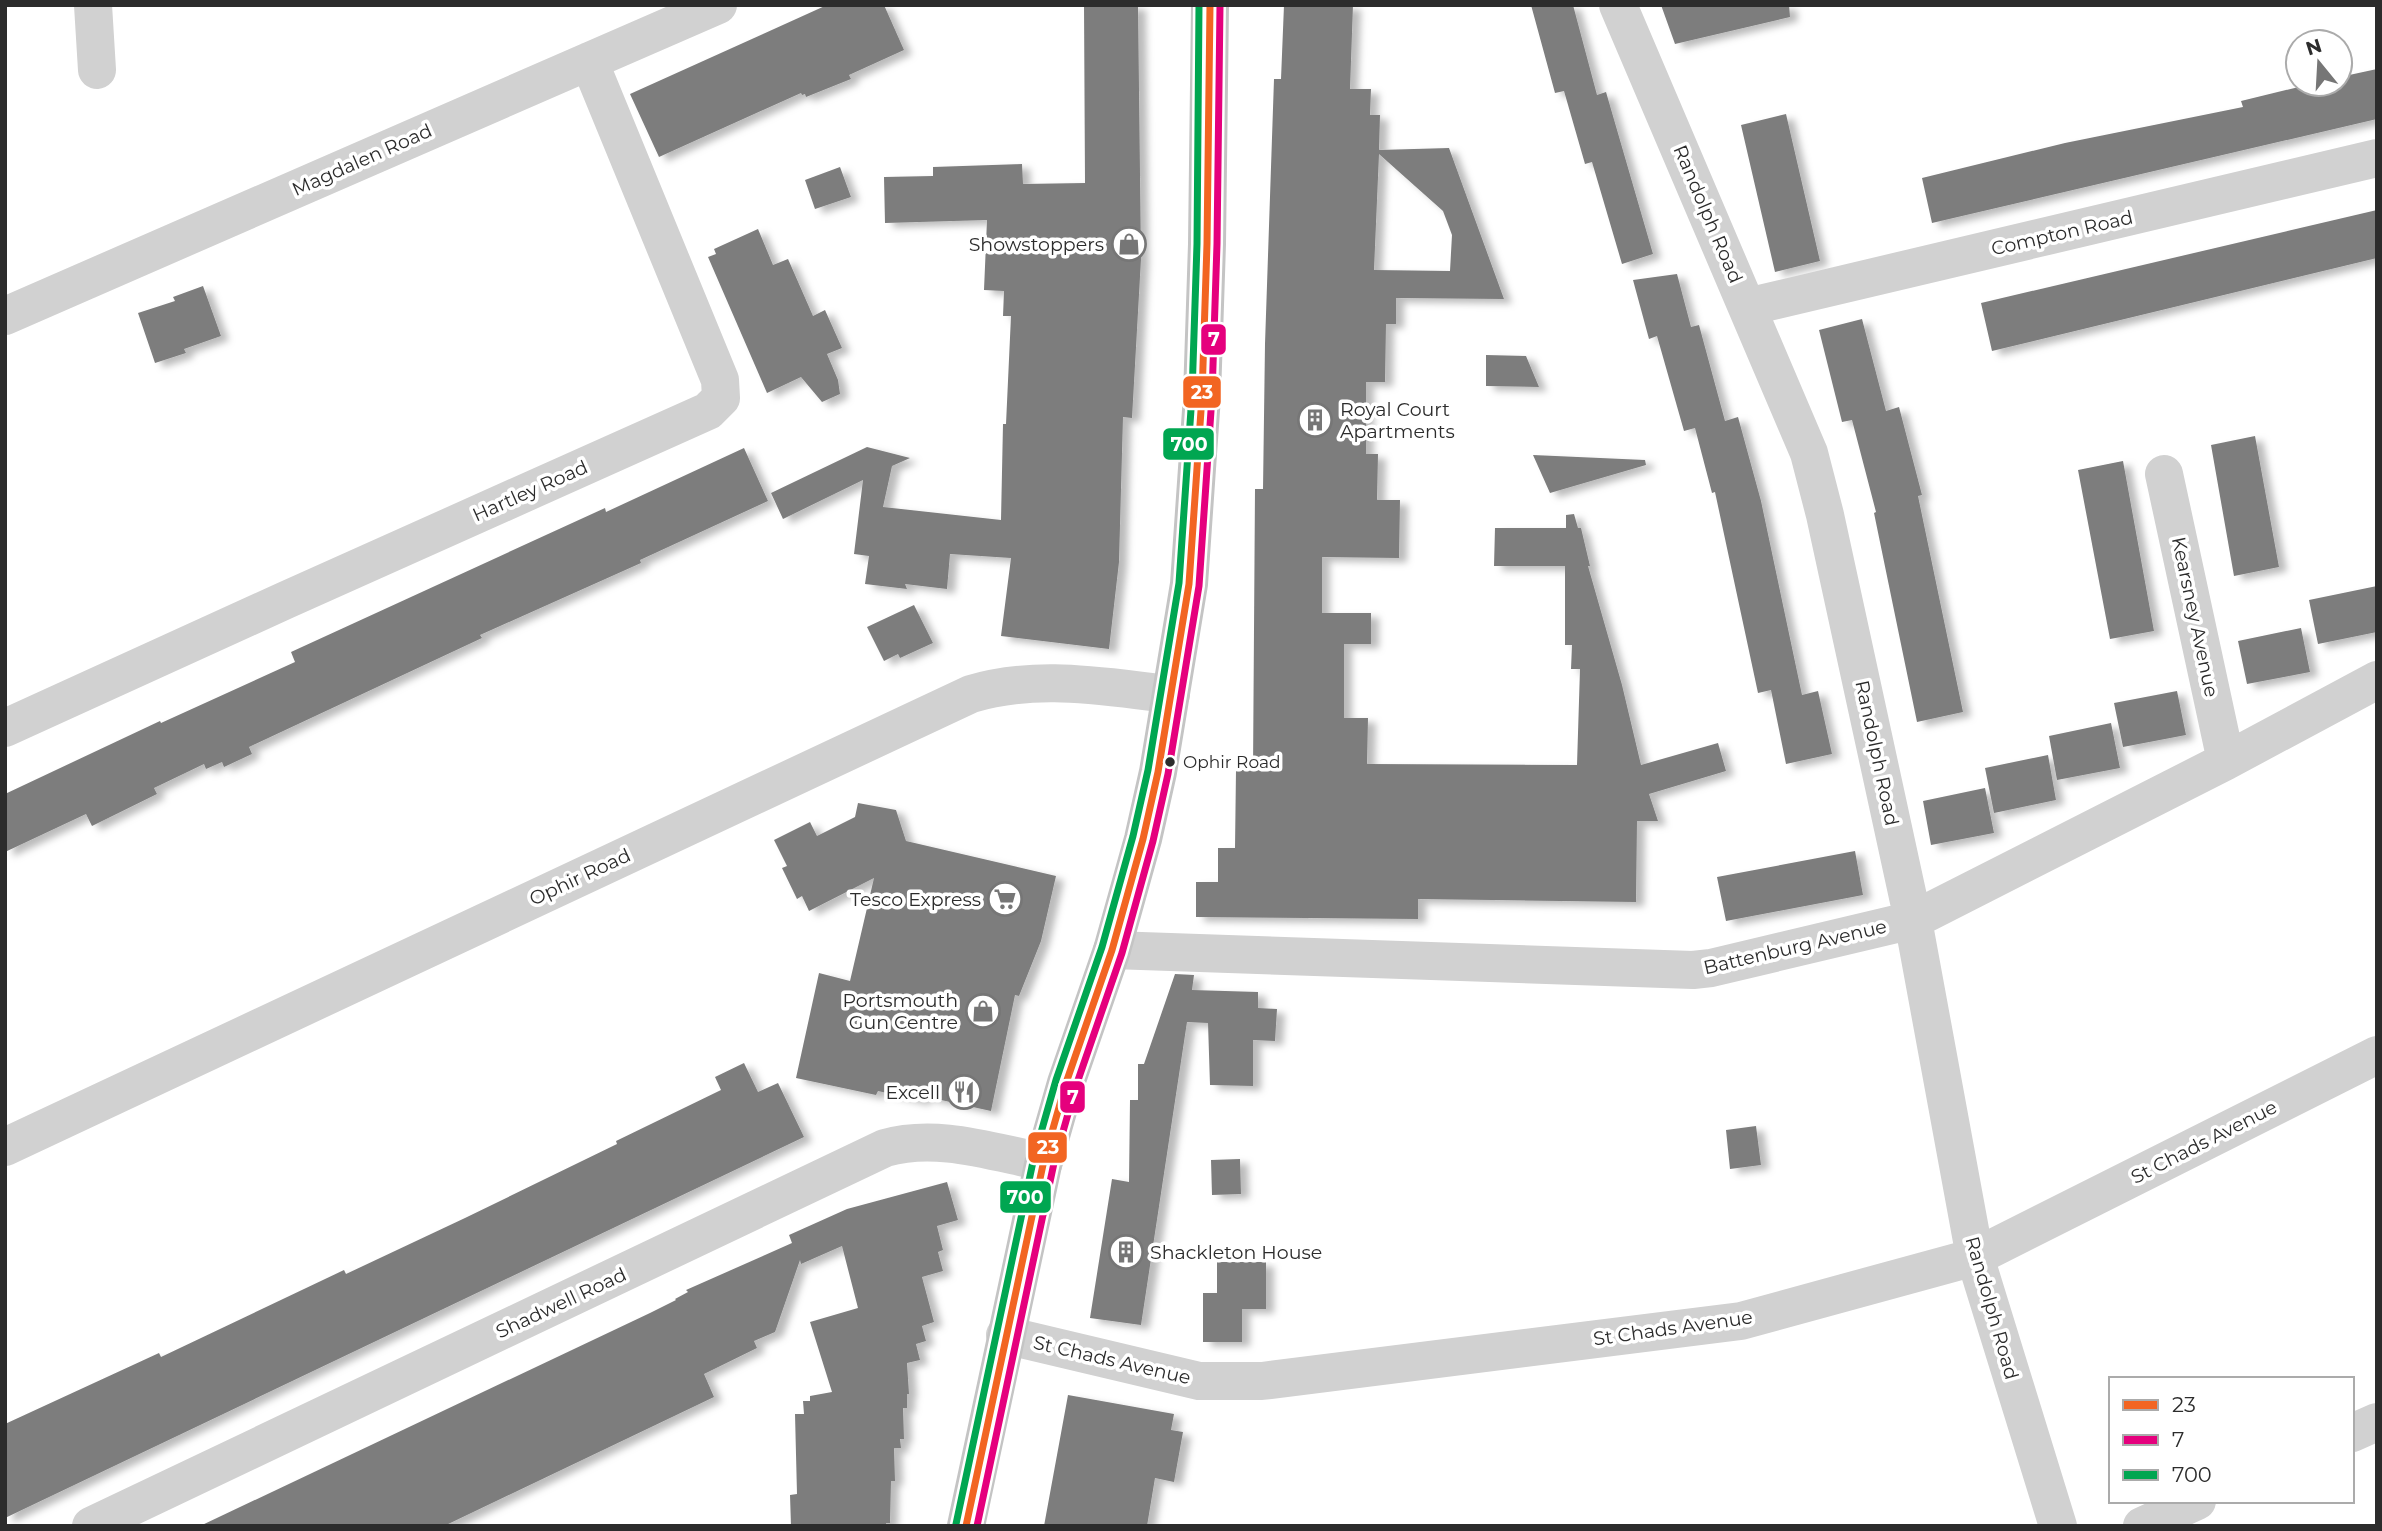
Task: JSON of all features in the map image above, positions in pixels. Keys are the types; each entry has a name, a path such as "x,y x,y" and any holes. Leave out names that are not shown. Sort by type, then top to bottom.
{"main road":[{"path":"966,1526 1044,1162 1066,1083 1112,950 1143,839 1189,584 1202,396 1210,5"}],"street":[{"path":"93,5 97,71"},
{"name":"Magdalen Road","path":"5,316 718,5"},
{"name":"Randolph Road","path":"1618,5 1809,453 1825,515 1913,920 1975,1257 2058,1526"},
{"name":"Hartley Road","path":"5,728 708,411 721,398 720,380 589,61"},
{"name":"Compton Road","path":"1747,307 2377,158"},
{"name":"Kearsney Avenue","path":"2164,474 2226,761"},
{"name":"Battenburg Avenue","path":"1112,950 1693,970 1711,968 1913,920 2226,761 2377,680"},
{"name":"Ophir Road","path":"5,1147 971,694 997,687 1047,682 1171,694"},
{"name":"St Chads Avenue","path":"1005,1335 1199,1381 1262,1381 1741,1321 1975,1257 2377,1055"},
{"name":"Shadwell Road","path":"91,1526 885,1148 918,1142 939,1142 1044,1162"},
{"path":"2354,1432 2377,1422"},
{"path":"2142,1526 2193,1503"}],"building":[{"path":"827,5 884,5 904,50 849,75 851,79 806,97 801,93 659,157 630,94"},
{"path":"1084,5 1138,5 1141,259 1132,418 1123,417 1119,562 1109,649 1001,636 1011,558 950,554 947,589 905,584 907,589 865,584 869,556 854,554 863,480 783,519 771,493 867,447 910,458 892,466 883,507 1001,520 1003,424 1006,424 1011,316 1003,316 1004,291 984,290 987,220 885,223 884,177 933,176 933,167 1022,164 1023,184 1085,183"},
{"path":"1284,5 1353,5 1350,89 1371,89 1370,115 1380,115 1379,150 1449,148 1504,299 1396,298 1396,324 1386,324 1385,382 1366,382 1366,454 1378,454 1377,500 1400,500 1399,558 1322,557 1322,613 1371,613 1371,644 1344,644 1344,718 1368,718 1367,764 1577,765 1580,669 1571,669 1572,645 1565,645 1565,566 1494,566 1495,528 1566,528 1566,515 1574,514 1578,528 1581,528 1588,566 1622,685 1641,765 1718,743 1726,771 1649,794 1658,821 1637,821 1636,902 1418,899 1418,919 1196,917 1196,882 1218,882 1218,848 1235,848 1236,770 1253,770 1255,489 1263,489 1274,79 1281,79","holes":["1379,154 1443,211 1452,235 1450,271 1374,270"]},
{"path":"1531,5 1573,5 1597,95 1606,92 1653,254 1622,264 1592,162 1585,164 1564,91 1555,93"},
{"path":"1661,5 1789,5 1790,17 1675,44"},
{"path":"2377,69 2377,119 1932,223 1922,178 2065,143 2243,107 2241,101 2284,91 2284,98 2354,98 2354,74"},
{"path":"1786,114 1820,261 1775,272 1741,125"},
{"path":"840,167 851,197 815,209 805,180"},
{"path":"2377,210 2377,258 1992,351 1981,303"},
{"path":"758,229 773,265 788,259 813,316 825,310 842,348 827,354 838,380 840,394 822,402 801,377 767,393 708,257 716,254 714,249"},
{"path":"1677,274 1691,327 1699,325 1725,421 1738,417 1761,501 1802,695 1818,691 1832,754 1786,764 1771,690 1758,693 1715,492 1712,493 1695,428 1684,431 1657,336 1649,339 1633,280"},
{"path":"203,286 221,336 184,349 186,353 155,363 138,313 175,301 173,297"},
{"path":"1862,319 1886,411 1899,407 1922,495 1918,496 1963,712 1917,722 1874,513 1876,512 1852,420 1842,422 1819,330"},
{"path":"1486,355 1526,356 1539,387 1486,386"},
{"path":"2255,436 2279,567 2234,576 2211,445"},
{"path":"744,448 768,501 640,560 641,563 480,635 482,638 249,747 252,754 224,767 222,762 206,769 204,764 154,788 157,794 92,826 86,814 5,852 5,794 160,721 161,723 295,662 291,652 605,508 606,512"},
{"path":"1533,455 1645,460 1646,465 1550,493"},
{"path":"2123,461 2154,631 2110,639 2078,470"},
{"path":"2377,586 2377,632 2318,644 2309,600"},
{"path":"914,605 933,643 900,658 898,654 884,661 867,627"},
{"path":"2301,628 2310,672 2247,684 2238,641"},
{"path":"2177,691 2186,735 2123,747 2114,703"},
{"path":"2111,723 2120,768 2057,780 2049,736"},
{"path":"2048,755 2056,800 1994,813 1985,768"},
{"path":"1985,788 1994,833 1931,845 1923,801"},
{"path":"858,803 896,810 906,841 1056,876 1041,941 1019,996 1015,995 991,1111 923,1096 922,1101 878,1091 876,1095 796,1078 819,973 850,981 874,878 809,911 802,896 797,899 782,868 787,866 774,840 810,822 817,836 855,817"},
{"path":"1855,851 1863,895 1726,921 1717,877"},
{"path":"1175,974 1194,975 1192,990 1258,992 1258,1008 1277,1009 1275,1041 1253,1040 1253,1086 1210,1085 1208,1023 1187,1022 1141,1325 1090,1318 1112,1179 1129,1182 1130,1100 1138,1100 1138,1064 1144,1064"},
{"path":"744,1063 758,1092 778,1083 804,1137 5,1518 5,1424 159,1353 161,1357 344,1270 346,1274 617,1144 616,1141 721,1090 715,1077"},
{"path":"1756,1126 1761,1165 1730,1169 1726,1130"},
{"path":"1240,1159 1241,1194 1212,1195 1211,1160"},
{"path":"947,1182 958,1220 937,1226 943,1250 938,1252 943,1271 922,1277 934,1322 922,1326 926,1341 916,1344 920,1360 907,1363 909,1394 907,1408 903,1408 904,1439 900,1439 901,1448 894,1448 895,1481 891,1481 890,1523 886,1523 886,1526 791,1526 790,1495 797,1494 795,1414 804,1414 803,1401 810,1401 810,1396 832,1392 810,1322 858,1308 842,1246 801,1264 800,1260 775,1332 754,1341 757,1348 704,1374 714,1397 444,1526 200,1526 650,1313 676,1300 688,1292 686,1290 792,1243 789,1235 847,1209"},
{"path":"1217,1262 1266,1262 1266,1309 1242,1309 1242,1342 1203,1342 1203,1293 1217,1293"},
{"path":"1068,1395 1174,1414 1171,1430 1183,1432 1174,1482 1155,1478 1147,1526 1044,1526"}],"transit line":[{"name":"700","path":"956,1524 1034,1157 1056,1080 1102,947 1133,836 1148,770 1179,583 1192,395 1197,244 1199,5"},
{"name":"23","path":"966,1526 1044,1160 1066,1083 1112,950 1143,839 1158,772 1189,584 1202,396 1210,5"},
{"name":"7","path":"977,1526 1054,1163 1076,1086 1122,953 1153,841 1168,774 1199,586 1212,396 1220,5"}],"place":[{"name":"Showstoppers","path":"1129,244"},
{"name":"Royal Court Apartments","path":"1315,420"},
{"name":"Ophir Road","path":"1170,762"},
{"name":"Tesco Express","path":"1005,899"},
{"name":"Portsmouth Gun Centre","path":"983,1011"},
{"name":"Excell","path":"964,1092"},
{"name":"Shackleton House","path":"1126,1252"}]}
